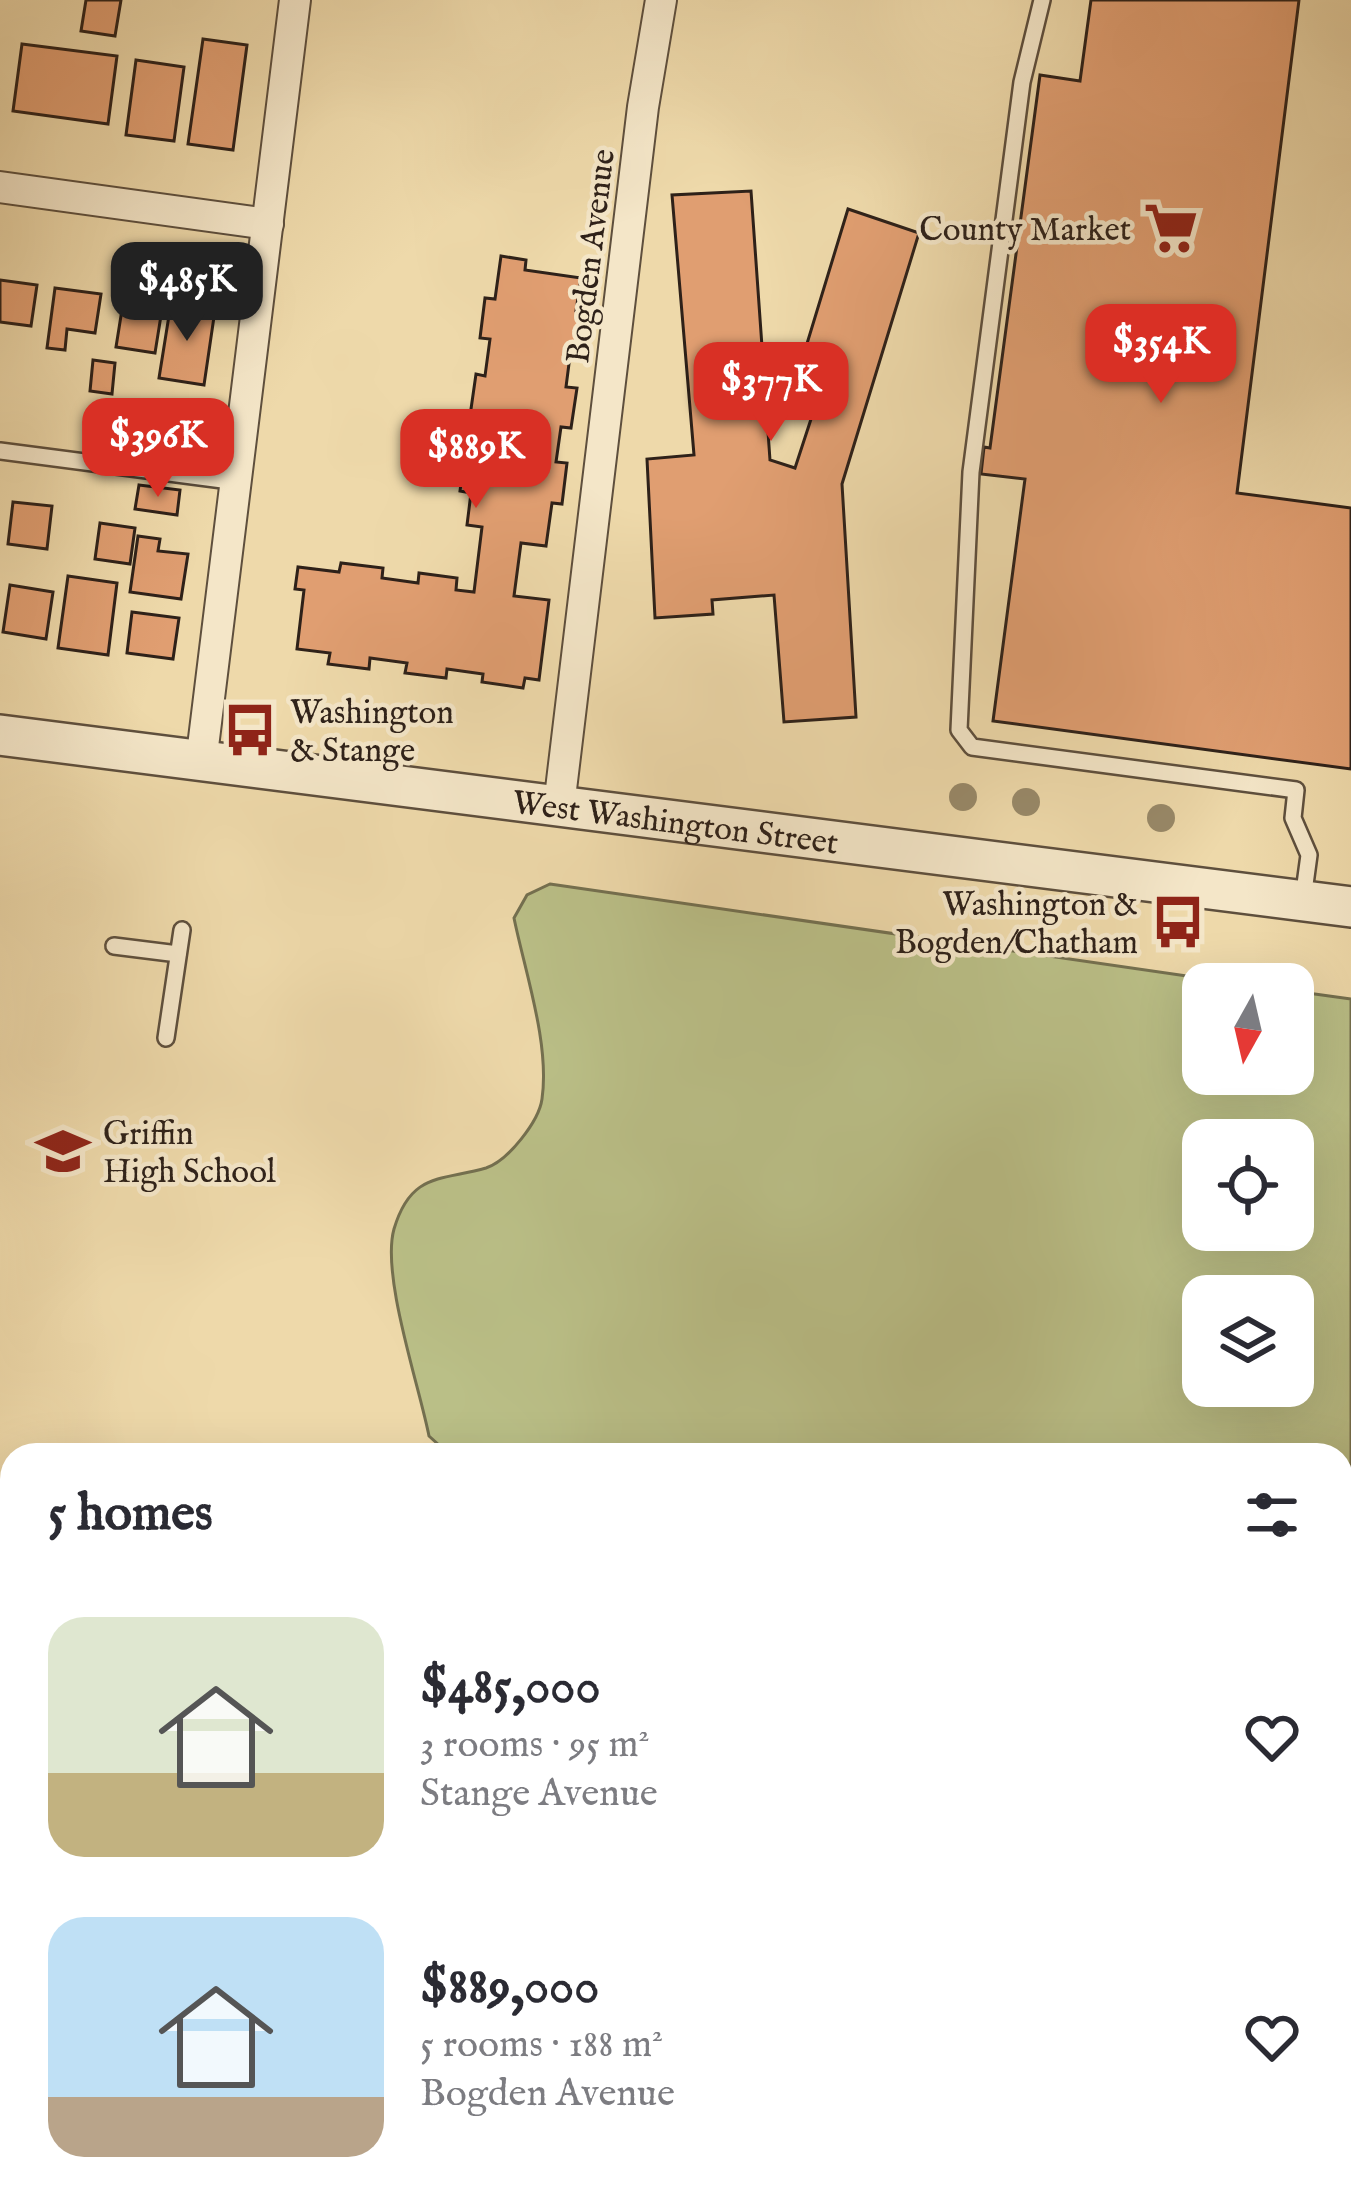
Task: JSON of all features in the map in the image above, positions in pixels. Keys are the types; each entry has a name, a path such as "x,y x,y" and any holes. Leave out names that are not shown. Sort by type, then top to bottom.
{"street":[{"path":"201,763 295,0"},
{"name":"Bogden Avenue","path":"559,806 643,107 661,0"},
{"path":"0,187 268,224"},
{"name":"West Washington Street","path":"0,735 1351,907"}],"lane":[{"path":"1042,0 1022,82 970,472 959,730 972,747 1296,790 1293,818 1309,855 1302,900"},
{"path":"0,451 238,482"},
{"path":"166,1038 182,930"},
{"path":"114,946 178,954"}],"green space":[{"path":"550,884 1182,975 1182,1095 1314,1095 1314,994 1351,999 1351,1443 437,1443 429,1436 397,1301 391,1249 394,1229 409,1197 419,1188 495,1164 521,1139 542,1099 540,1032 514,918 527,895"}],"building":[{"path":"86,0 121,0 115,36 81,31"},
{"path":"1091,0 1299,0 1237,493 1351,508 1351,769 993,721 1025,479 981,474 984,447 990,448 1040,75 1080,81"},
{"path":"203,39 247,45 233,150 188,144"},
{"path":"22,44 117,56 108,124 13,111"},
{"path":"136,60 184,67 174,141 126,135"},
{"path":"751,191 770,460 795,468 813,413 788,406 848,209 919,233 842,484 856,717 784,722 774,595 712,600 713,614 655,618 647,459 694,455 672,195"},
{"path":"501,256 526,260 525,270 581,278 576,311 584,312 580,350 571,348 566,387 577,388 571,428 561,427 556,462 567,463 562,504 552,503 546,546 521,543 514,596 549,600 539,680 525,678 523,688 482,682 483,674 447,669 446,678 405,673 407,663 370,658 369,669 328,664 330,653 297,649 304,590 295,589 298,567 339,572 341,563 383,568 382,578 418,583 419,573 457,578 456,590 474,592 482,527 467,525 471,493 460,491 465,452 474,453 479,417 470,416 476,374 485,376 490,339 480,338 485,298 495,299"},
{"path":"0,280 37,285 31,326 0,322"},
{"path":"55,288 101,294 95,333 67,329 65,350 47,348"},
{"path":"124,297 163,303 155,353 116,347"},
{"path":"171,303 215,310 204,385 159,378"},
{"path":"93,360 115,363 112,394 90,391"},
{"path":"156,412 196,417 190,460 150,454"},
{"path":"139,485 180,490 177,515 135,509"},
{"path":"13,502 52,506 47,549 8,544"},
{"path":"100,523 135,528 130,564 95,559"},
{"path":"138,536 160,539 158,551 188,554 181,599 130,592"},
{"path":"68,576 117,583 108,655 58,648"},
{"path":"10,585 53,592 46,639 3,632"},
{"path":"132,612 179,618 173,659 127,653"}],"place":[{"name":"County Market","path":"1171,228"},
{"name":"Washington & Stange","path":"250,730"},
{"name":"Washington & Bogden/Chatham","path":"1178,922"},
{"name":"Griffin High School","path":"63,1151"}]}
